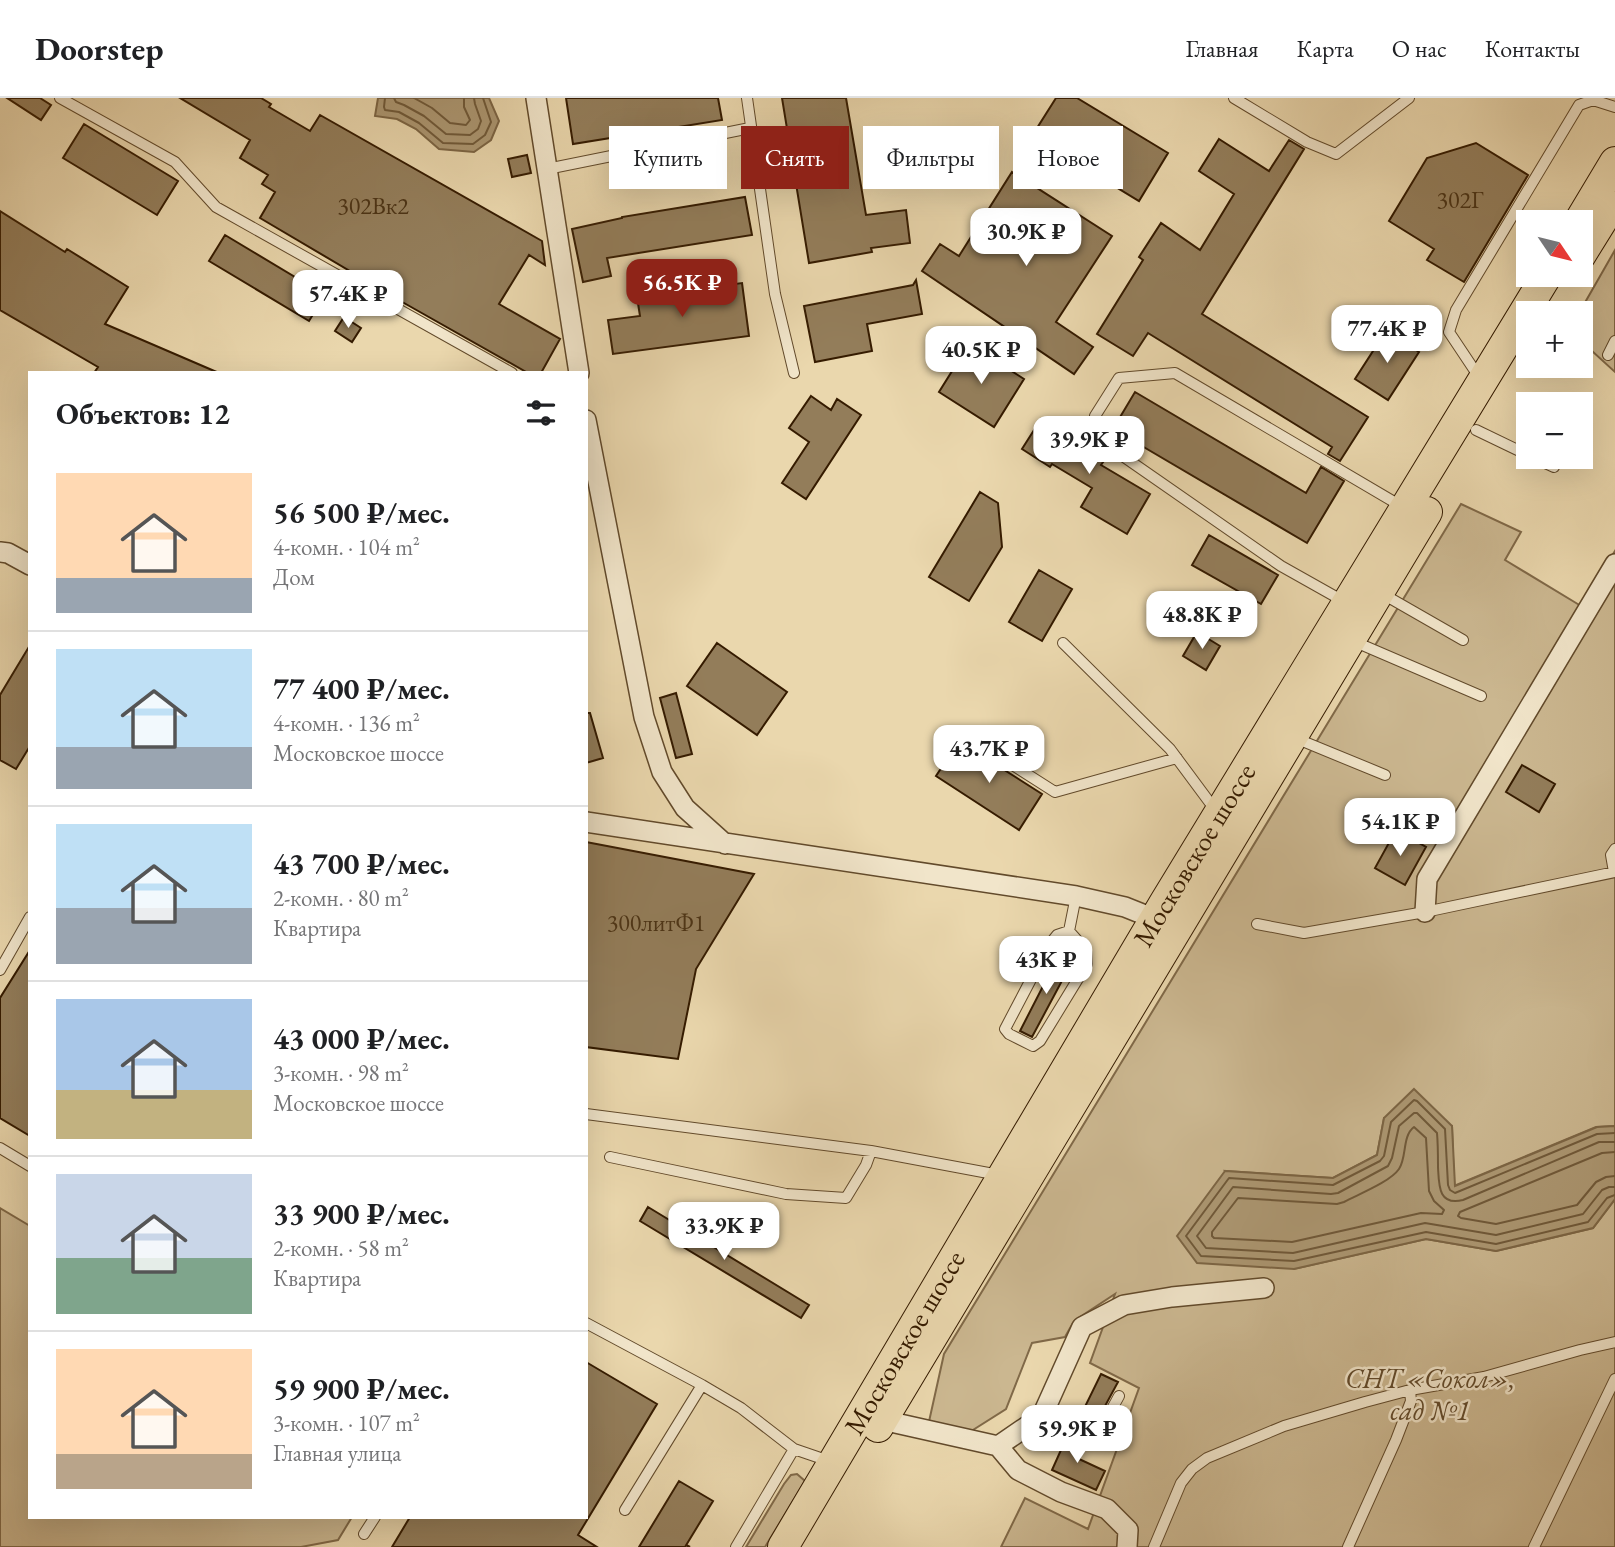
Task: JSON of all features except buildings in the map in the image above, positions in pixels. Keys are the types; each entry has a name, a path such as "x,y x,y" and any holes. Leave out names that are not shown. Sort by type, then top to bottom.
{"main road":[{"path":"1586,210 1615,162"},
{"path":"1593,235 1615,199"},
{"name":"Московское шоссе","path":"807,1547 1165,925 1219,814 1540,287"},
{"name":"Московское шоссе","path":"783,1547 1003,1176 1165,925 1292,736 1516,364"}],"street":[{"path":"536,98 579,371"},
{"path":"588,430 644,717 654,750 662,772 685,808 725,844"},
{"path":"0,552 28,564"},
{"path":"1424,912 1427,879 1615,564"},
{"path":"588,822 1076,896 1125,907 1165,925"},
{"path":"998,1446 1042,1416 1082,1327 1124,1305 1264,1287"},
{"path":"882,1420 998,1446 1018,1470 1061,1492 1107,1510 1128,1530 1127,1547"}],"lane":[{"path":"60,98 175,162 216,207 509,371"},
{"path":"747,98 750,126"},
{"path":"1234,98 1307,142 1336,154 1409,98"},
{"path":"1482,381 1449,332 1456,310 1580,105 1593,100 1615,107"},
{"path":"547,169 741,130"},
{"path":"759,189 775,294 794,373"},
{"path":"1608,355 1615,341"},
{"path":"1347,603 1282,566 1104,443 1095,416 1119,378 1175,373 1405,508"},
{"path":"1476,430 1516,449"},
{"path":"1379,592 1463,640"},
{"path":"1350,639 1481,696"},
{"path":"1063,643 1170,749 1219,814"},
{"path":"1292,736 1385,775"},
{"path":"975,741 1055,792 1177,758"},
{"path":"1257,924 1304,933 1424,912 1615,872 1611,855 1615,849"},
{"path":"1069,931 1076,896"},
{"path":"0,970 28,921"},
{"path":"1069,931 1086,950 1087,964 1040,1041 1032,1046 1005,1029 1049,945 1057,935 1069,931"},
{"path":"588,1114 871,1151 1003,1176"},
{"path":"0,1148 28,1165"},
{"path":"610,1157 786,1194 846,1198 866,1165 871,1151"},
{"path":"588,1324 741,1408 794,1449 833,1462"},
{"path":"1154,1547 1181,1483 1192,1469 1207,1458 1284,1426 1410,1390 1484,1377 1615,1342"},
{"path":"1534,1547 1615,1379"},
{"path":"625,1510 702,1385"},
{"path":"1348,1547 1396,1440 1411,1401 1410,1390"},
{"path":"1042,1416 1094,1441 1119,1396"},
{"path":"736,1547 794,1449"},
{"path":"364,1534 373,1519"}],"green space":[{"path":"1615,250 1615,372 1593,352 1593,301 1586,301"},
{"name":"СНТ «Сокол», сад №1","path":"1461,504 1521,532 1505,560 1581,606 1615,551 1615,1126 1596,1127 1454,1186 1452,1126 1384,1118 1377,1155 1333,1178 1225,1171 1294,1269 1426,1239 1496,1251 1593,1228 1615,1199 1615,1547 1001,1547 1025,1498 1088,1529 1139,1388 1090,1363 1115,1294 1074,1321 1065,1337 1032,1343 1006,1409 965,1435 928,1426 944,1354"},
{"path":"0,1208 28,1225 28,1519 351,1519 338,1540 301,1547 0,1547"},
{"path":"797,1474 805,1481 765,1547 746,1547 784,1484 791,1475"}],"water":[{"path":"378,98 489,98 499,121 491,140 474,152 439,149 416,129 397,119 375,116"},
{"path":"1414,1089 1452,1126 1455,1186 1597,1127 1615,1126 1615,1199 1593,1228 1496,1251 1426,1239 1294,1269 1197,1263 1177,1236 1225,1171 1333,1178 1377,1155 1384,1118"}]}
